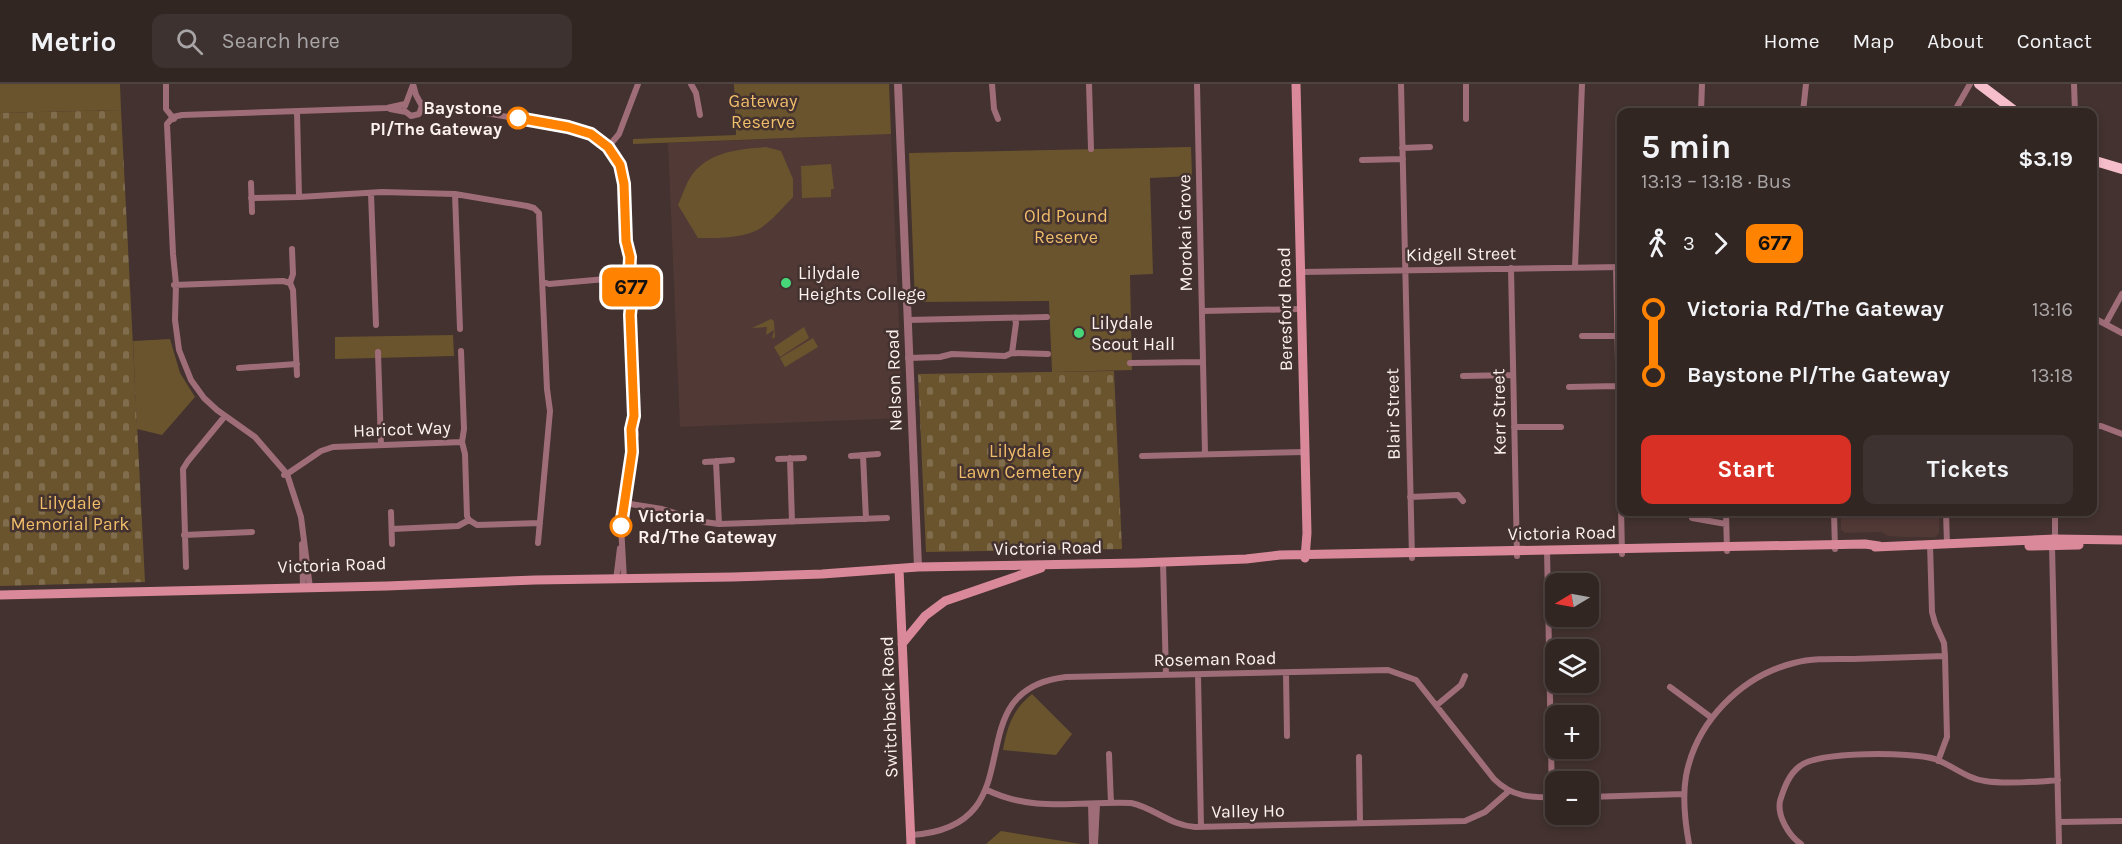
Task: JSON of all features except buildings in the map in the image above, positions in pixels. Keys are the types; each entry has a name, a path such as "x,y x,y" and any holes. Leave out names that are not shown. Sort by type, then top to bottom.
{"highway":[{"path":"1979,84 2011,108"},
{"path":"2097,162 2122,169"}],"main road":[{"name":"Beresford Road","path":"1296,84 1307,557"},
{"name":"Victoria Road","path":"0,595 306,585 812,574 918,567 1307,557 1985,543 2006,546 2122,541"},
{"path":"902,644 925,615 945,602 1052,564"},
{"name":"Switchback Road","path":"899,568 911,839"}],"street":[{"path":"166,84 167,101 173,118 168,134 173,254 171,271 175,286 172,300 177,342 187,372 204,398 255,437 285,473 302,524 306,585"},
{"path":"413,84 421,111"},
{"path":"406,112 406,103 413,84"},
{"path":"608,147 619,134 638,84"},
{"path":"691,84 696,93 700,115"},
{"name":"Nelson Road","path":"898,84 918,567"},
{"path":"992,84 994,109 998,119"},
{"path":"1089,84 1091,149"},
{"name":"Morokai Grove","path":"1197,84 1205,454"},
{"name":"Blair Street","path":"1401,84 1412,555"},
{"path":"1466,84 1466,119"},
{"path":"1575,267 1582,84"},
{"path":"1701,108 1702,84"},
{"path":"1803,108 1806,84"},
{"path":"1956,108 1970,84"},
{"path":"2074,84 2075,108"},
{"path":"173,118 387,108 412,99 440,107"},
{"path":"698,103 706,102"},
{"path":"387,108 414,116 421,111 451,107 577,129 597,137 617,159 624,178 627,250 630,257 626,278 631,302 634,416 631,429 632,452 624,503 620,577"},
{"path":"297,112 299,197"},
{"path":"1402,148 1430,147"},
{"path":"1362,160 1402,159"},
{"path":"250,183 252,212"},
{"path":"251,198 455,194 527,206 537,210 540,220 545,282 542,292 550,411 538,543"},
{"path":"455,194 462,307 460,328"},
{"path":"371,195 376,325"},
{"path":"292,249 293,274 290,283 293,290 297,375"},
{"name":"Kidgell Street","path":"1301,272 1617,267"},
{"name":"Kerr Street","path":"1511,268 1517,553"},
{"path":"545,282 626,278"},
{"path":"175,286 284,281 290,283"},
{"path":"2106,323 2122,294"},
{"path":"366,302 375,301"},
{"path":"1202,311 1301,309"},
{"path":"907,320 1047,317"},
{"path":"2097,318 2122,333"},
{"path":"1012,353 1015,319"},
{"path":"1582,336 1617,336"},
{"path":"461,351 465,374 462,442"},
{"path":"378,352 381,445"},
{"path":"908,358 940,357 952,354 1005,356 1012,353 1048,354"},
{"path":"1130,363 1203,362"},
{"path":"239,368 297,364"},
{"path":"248,367 250,376"},
{"path":"369,374 378,374"},
{"path":"1463,376 1513,375"},
{"path":"1569,387 1617,386"},
{"path":"186,567 183,469 225,416"},
{"path":"2097,426 2122,434"},
{"path":"1514,427 1561,427"},
{"name":"Haricot Way","path":"285,473 325,449 333,447 462,442 465,454 469,520"},
{"path":"1142,456 1305,452"},
{"path":"851,456 878,454"},
{"path":"863,455 866,519"},
{"path":"790,458 792,522"},
{"path":"778,459 804,458"},
{"path":"705,462 732,460"},
{"path":"717,461 718,524"},
{"path":"1410,497 1458,495 1463,501"},
{"path":"624,503 662,509 718,524 886,518"},
{"path":"391,512 392,544"},
{"path":"1621,516 1622,551"},
{"path":"1726,516 1727,549"},
{"path":"1834,516 1834,547"},
{"path":"1946,516 1947,544"},
{"path":"2055,516 2059,844"},
{"path":"1692,518 1726,524"},
{"path":"392,529 458,526 469,520 477,525 540,523"},
{"path":"184,535 252,532"},
{"path":"240,533 240,542"},
{"path":"1930,544 1932,612 1944,643 1945,656 1947,737 1938,760"},
{"path":"1547,552 1553,771"},
{"path":"1163,562 1166,675"},
{"path":"1689,844 1685,824 1684,794 1690,761 1712,718 1740,689 1770,671 1808,660 1945,656"},
{"name":"Roseman Road","path":"911,839 956,824 978,805 987,790 1002,721 1010,707 1026,690 1042,682 1066,677 1389,670 1416,680 1494,779 1509,791"},
{"path":"1286,673 1287,736"},
{"path":"1198,675 1201,827"},
{"path":"1437,705 1461,685 1465,676"},
{"path":"1670,687 1712,718"},
{"path":"1109,754 1111,803"},
{"path":"1801,844 1787,830 1779,805 1785,786 1800,765 1822,757 1911,754 1938,760 1986,782 2058,780"},
{"path":"1359,757 1360,823"},
{"name":"Valley Ho","path":"987,790 1027,804 1137,805 1182,826 1201,827 1465,821 1485,812 1509,791"},
{"path":"1509,791 1527,797 1545,797"},
{"path":"1599,797 1684,794"},
{"path":"1094,804 1094,844"},
{"path":"2059,822 2122,821"}],"shaded area":[{"name":"Lilydale Heights College","path":"891,134 903,418 680,427 668,143"},
{"path":"1841,516 1939,516 1939,534 1935,537 1888,536 1881,532 1845,533 1841,530"}],"green space":[{"path":"0,84 120,84 121,110 0,113"},
{"name":"Gateway Reserve","path":"734,84 889,84 891,134 633,144 633,139 736,135"},
{"name":"Lilydale Memorial Park","path":"121,110 145,582 0,586 0,113"},
{"path":"766,147 781,151 793,179 793,197 770,221 751,233 734,237 698,238 678,205 692,175 702,164 719,155 737,150"},
{"name":"Old Pound Reserve","path":"1191,147 1192,176 1150,178 1153,274 1130,275 1132,370 1052,372 1049,301 915,302 909,153"},
{"path":"831,164 834,189 831,189 831,197 802,198 801,166"},
{"path":"771,319 774,321 775,337 772,339 774,330 766,335 767,327 752,328"},
{"path":"804,327 809,338 780,357 774,347"},
{"path":"453,335 454,356 335,359 335,337"},
{"path":"813,338 818,347 785,367 780,358"},
{"path":"170,339 180,373 195,397 162,435 137,429 133,341"},
{"name":"Lilydale Lawn Cemetery","path":"1114,371 1122,549 926,552 918,374"},
{"path":"1032,694 1072,734 1056,755 1003,750 1012,719 1020,706"},
{"path":"1001,831 1081,844 986,844"}],"bus line":[{"name":"677","path":"518,118 568,127 591,134 613,152 622,172 632,295 630,315 634,416 631,429 632,452 621,526"}],"place":[{"name":"Baystone Pl/The Gateway","path":"518,118"},
{"name":"Lilydale Heights College","path":"786,283"},
{"name":"Lilydale Scout Hall","path":"1079,333"},
{"name":"Victoria Rd/The Gateway","path":"621,526"}]}
